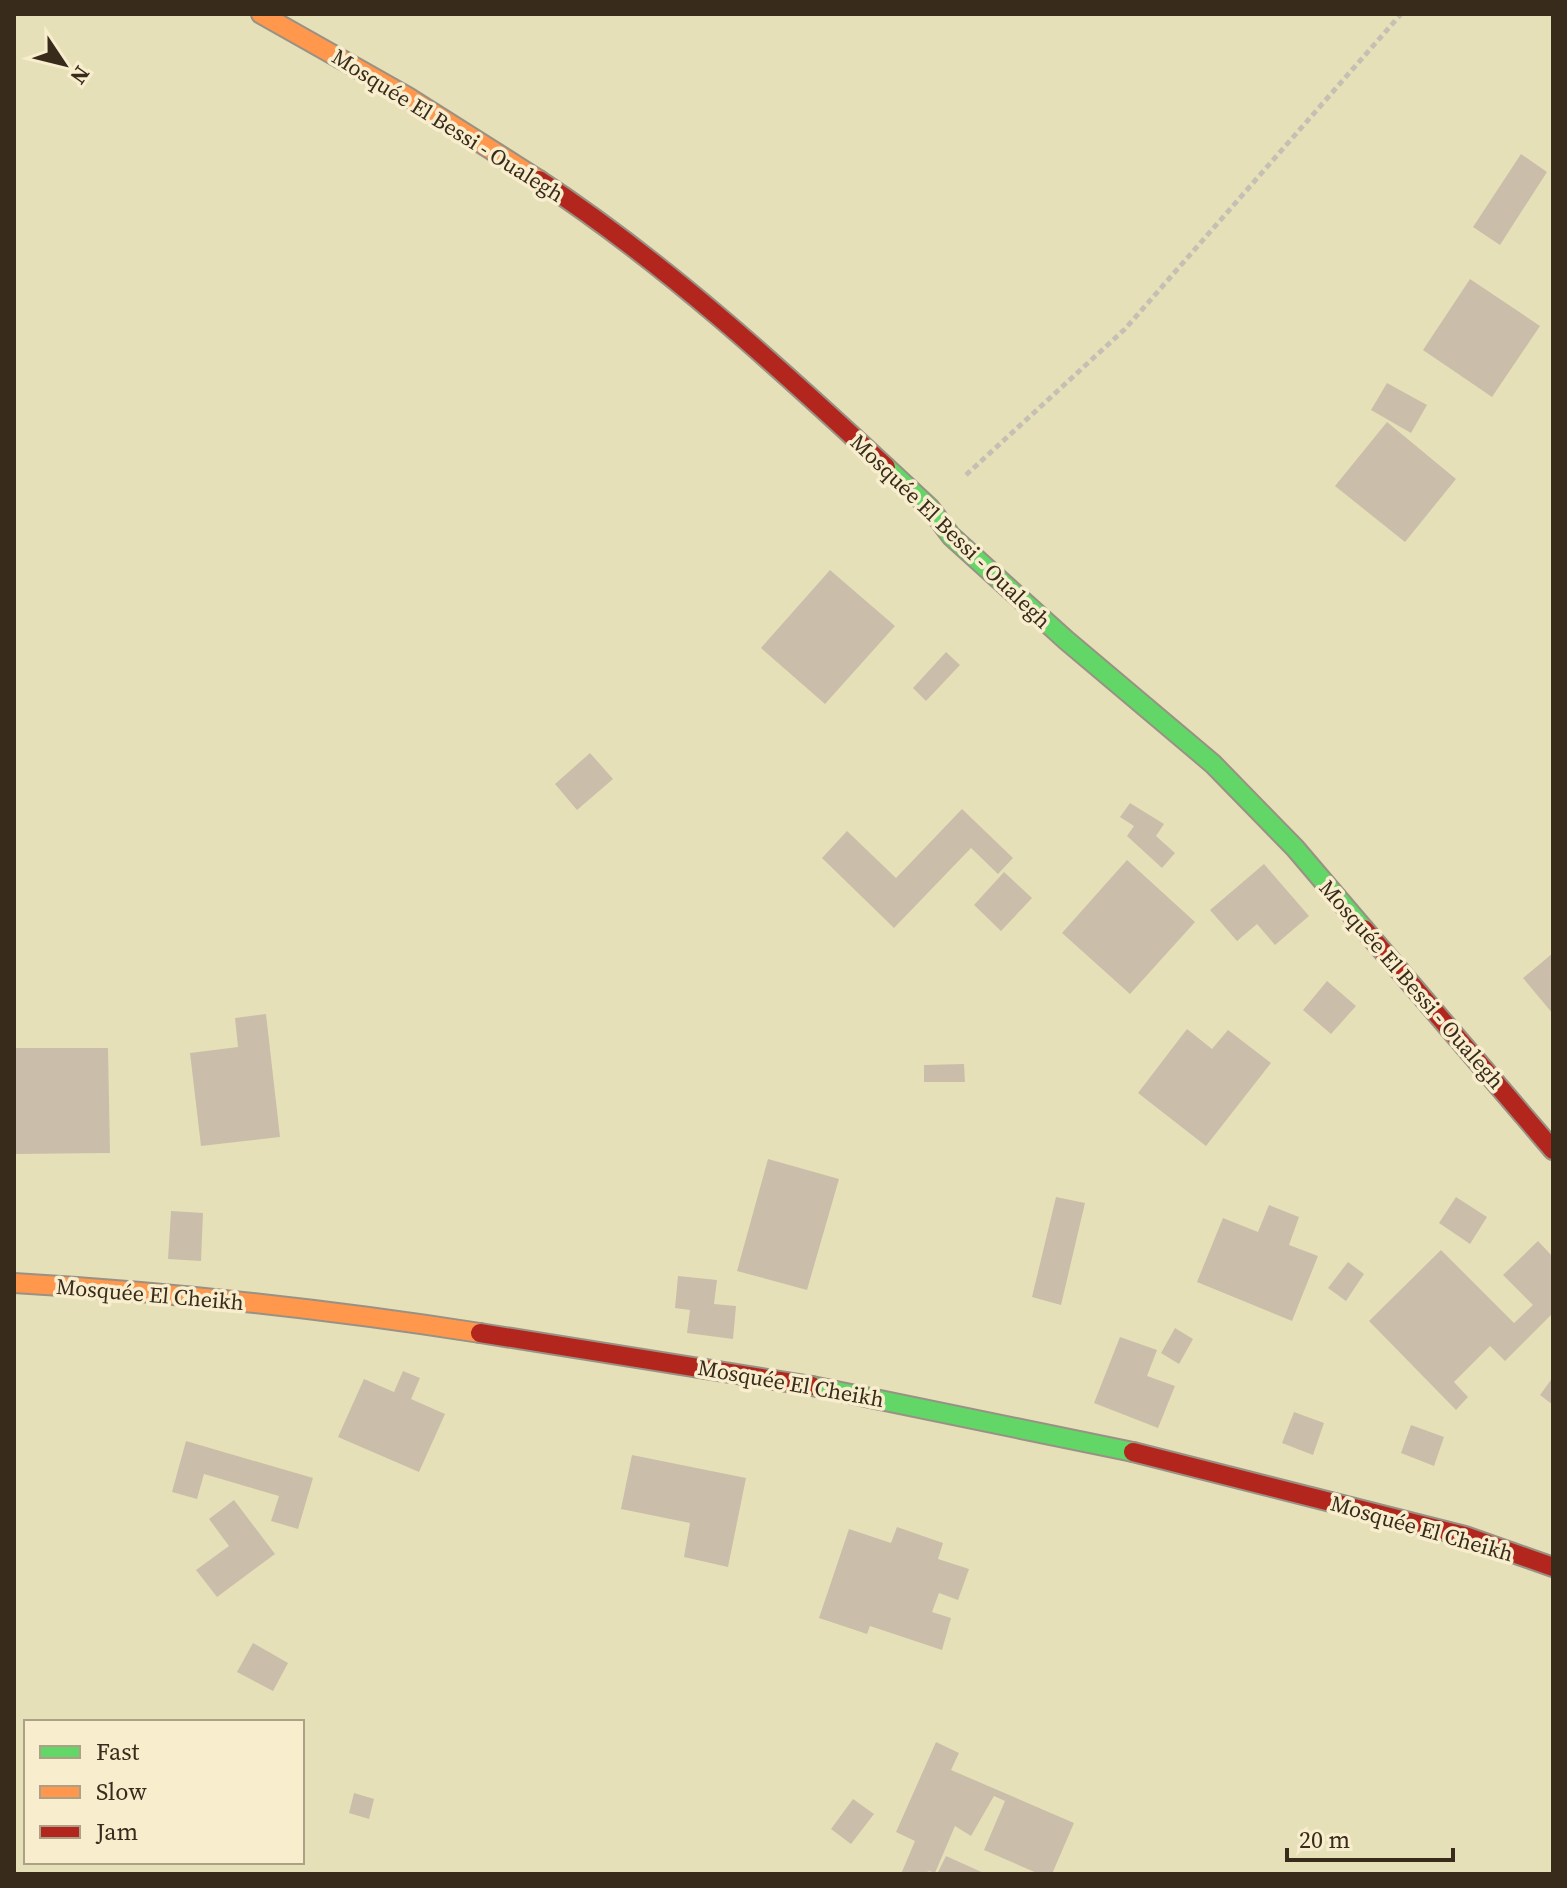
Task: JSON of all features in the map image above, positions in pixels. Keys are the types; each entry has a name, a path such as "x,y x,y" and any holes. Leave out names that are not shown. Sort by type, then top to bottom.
{"street":[{"name":"Mosquée El Bessi - Oualegh","path":"261,14 372,74 524,168 642,253 767,357 930,508 951,536 1224,774 1295,848 1553,1150"},
{"name":"Mosquée El Cheikh","path":"14,1283 118,1289 353,1313 834,1389 1123,1449 1465,1536 1553,1567"}],"path":[{"path":"930,508 1125,329 1401,14"}],"shaded area":[{"path":"14,14 1553,14 1553,1874 14,1874"}],"building":[{"path":"1521,154 1547,172 1500,245 1473,227"},
{"path":"1470,279 1540,326 1492,397 1423,350"},
{"path":"1387,383 1427,405 1411,433 1371,410"},
{"path":"1387,422 1456,479 1405,542 1335,486"},
{"path":"830,570 895,626 825,704 761,648"},
{"path":"946,652 960,665 926,701 913,688"},
{"path":"590,753 613,779 577,810 555,784"},
{"path":"1130,803 1164,824 1156,836 1175,853 1162,868 1127,836 1134,826 1120,817"},
{"path":"962,809 1013,858 998,874 971,848 894,928 822,858 847,831 896,878"},
{"path":"1127,860 1195,922 1130,994 1062,933"},
{"path":"1264,864 1309,916 1275,945 1257,924 1237,941 1210,910"},
{"path":"1004,872 1032,898 1001,931 974,905"},
{"path":"1553,953 1553,1014 1523,978"},
{"path":"1327,981 1356,1006 1331,1034 1303,1010"},
{"path":"266,1014 280,1137 201,1146 190,1053 238,1047 235,1018"},
{"path":"1187,1029 1212,1049 1228,1030 1271,1063 1206,1146 1138,1093"},
{"path":"14,1048 108,1048 110,1153 14,1154"},
{"path":"964,1064 965,1082 924,1082 924,1065"},
{"path":"768,1159 839,1179 807,1290 737,1271"},
{"path":"1056,1197 1085,1203 1061,1305 1032,1297"},
{"path":"1456,1197 1487,1217 1470,1244 1439,1223"},
{"path":"1269,1205 1299,1217 1289,1245 1318,1256 1292,1321 1197,1282 1223,1218 1258,1232"},
{"path":"171,1211 203,1213 201,1261 168,1259"},
{"path":"1538,1241 1553,1257 1553,1313 1505,1361 1490,1346 1454,1382 1468,1397 1456,1410 1369,1321 1441,1250 1514,1323 1533,1305 1503,1275"},
{"path":"1348,1262 1364,1274 1346,1301 1328,1288"},
{"path":"678,1276 717,1280 714,1304 736,1306 733,1339 687,1333 690,1310 675,1308"},
{"path":"1175,1328 1193,1339 1179,1364 1161,1353"},
{"path":"1120,1337 1157,1350 1147,1376 1175,1386 1158,1428 1094,1403"},
{"path":"403,1371 420,1378 411,1399 445,1414 419,1472 338,1437 364,1379 394,1392"},
{"path":"1553,1377 1553,1405 1540,1395"},
{"path":"1294,1412 1324,1423 1313,1455 1282,1443"},
{"path":"1411,1425 1444,1437 1434,1466 1401,1453"},
{"path":"186,1441 313,1478 298,1529 271,1521 279,1496 204,1474 197,1499 172,1492"},
{"path":"632,1455 746,1478 728,1567 684,1557 690,1523 621,1509"},
{"path":"234,1500 275,1554 217,1597 196,1570 229,1546 209,1519"},
{"path":"897,1527 943,1543 938,1559 969,1569 958,1600 939,1593 932,1612 951,1618 942,1650 870,1626 867,1634 819,1618 849,1529 891,1543"},
{"path":"253,1643 288,1663 273,1691 237,1672"},
{"path":"936,1742 959,1753 951,1770 1074,1823 1052,1874 1039,1874 984,1850 1005,1801 994,1796 971,1836 955,1826 935,1873 926,1870 933,1874 901,1874 915,1841 896,1832"},
{"path":"354,1793 374,1799 369,1819 349,1813"},
{"path":"853,1799 874,1814 851,1844 831,1829"},
{"path":"946,1856 986,1874 937,1874"}],"traffic: fast":[{"path":"886,467 930,508 951,536 1066,640 1213,764 1295,848 1364,929"},
{"path":"812,1386 1133,1452"}],"traffic: slow":[{"path":"261,14 408,97 539,180"},
{"path":"14,1283 248,1302 480,1333"}],"traffic: jam":[{"path":"539,180 675,280 761,353 886,467"},
{"path":"1364,929 1553,1150"},
{"path":"480,1333 812,1386"},
{"path":"1133,1452 1465,1536 1553,1567"}]}
